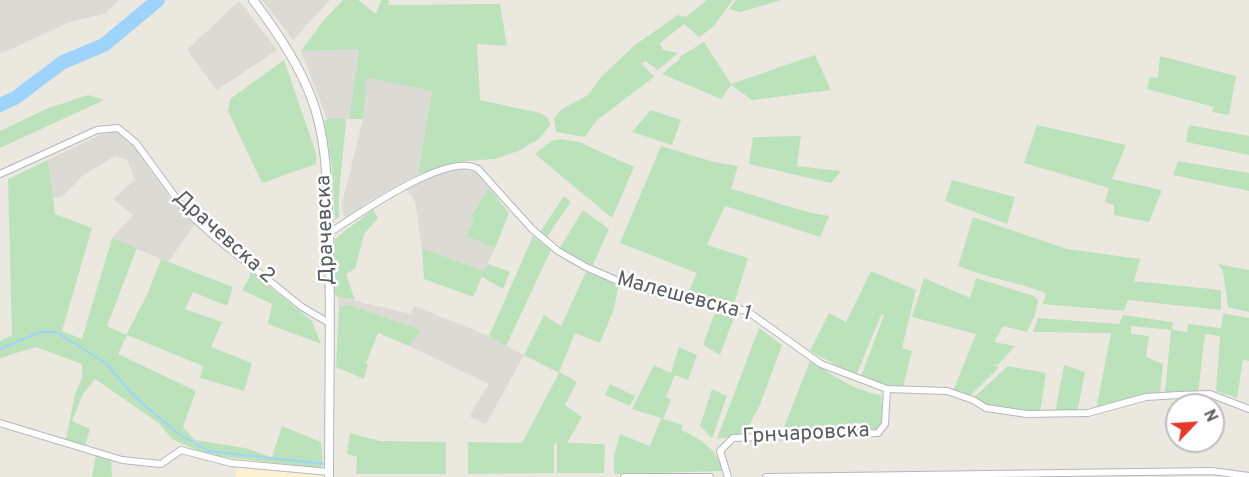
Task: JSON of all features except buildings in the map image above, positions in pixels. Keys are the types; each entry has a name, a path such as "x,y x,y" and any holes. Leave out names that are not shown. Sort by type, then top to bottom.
{"main road":[{"name":"Драчевска","path":"253,0 287,49 311,97 322,146 329,233 329,474"}],"street":[{"name":"Драчевска 2","path":"0,174 97,130 118,128 136,143 185,210 293,300 329,323"},
{"name":"Малешевска 1","path":"329,233 431,173 475,167 532,229 558,251 586,267 618,281 661,294 747,311 821,364 887,389 947,391 973,400 986,408 1038,414 1088,413 1146,398 1178,394 1210,394 1249,408"},
{"name":"Грнчаровска","path":"728,477 720,451 733,438 875,435 885,424 887,389"},
{"path":"0,423 122,460 161,464 182,450 231,463 329,474"},
{"path":"1247,475 1249,466"},
{"name":"Грнчаровска","path":"766,477 1059,476 1212,471 1247,475"},
{"path":"624,477 710,477"}],"shaded area":[{"path":"0,0 119,0 104,14 70,22 0,54"},
{"path":"262,0 330,0 293,40"},
{"path":"239,1 277,50 217,90 187,50"},
{"path":"359,49 349,119 327,119 301,51"},
{"path":"367,78 432,91 418,174 369,201 349,217 344,217 342,204 363,119"},
{"path":"110,130 120,131 175,205 195,224 168,262 112,238 133,215 113,199 135,180 127,160 115,156 82,176 62,197 52,198 48,160"},
{"path":"454,170 474,171 489,188 470,217 474,220 466,236 495,248 484,271 422,248 415,201 404,186 431,173"},
{"path":"338,297 411,314 414,306 489,336 524,355 486,424 469,416 489,384 409,346 420,330 350,305 339,306"},
{"path":"237,459 325,468 325,477 236,477"}],"green space":[{"path":"343,0 358,0 376,14 381,0 389,0 388,5 500,4 507,46 477,44 480,100 540,113 548,118 550,125 539,139 518,151 495,159 466,161 418,174 432,91 367,78 363,119 349,119 359,49 301,51 324,20"},
{"path":"707,0 733,0 713,27 699,37 684,24 660,43 663,50 678,53 658,70 645,61 642,64 654,77 596,121 585,137 556,132 554,118 562,109 588,95 601,77 635,45 678,15 686,17"},
{"path":"736,0 782,0 740,12 729,9"},
{"path":"704,42 731,84 815,55 831,90 752,100 731,85 721,99 662,74 681,58 679,57"},
{"path":"1160,56 1236,76 1229,115 1212,112 1214,107 1147,89 1150,77 1158,78"},
{"path":"284,60 316,153 316,164 262,183 228,111 230,99"},
{"path":"88,95 104,100 0,148 0,131 46,109"},
{"path":"651,110 681,120 672,145 632,132"},
{"path":"346,119 339,217 335,219 332,167 324,121"},
{"path":"1037,125 1126,145 1112,179 1162,190 1149,222 1114,215 1114,205 1105,202 1109,188 1024,163"},
{"path":"1189,125 1249,136 1249,155 1186,142"},
{"path":"801,136 797,166 841,171 831,183 749,164 753,137"},
{"path":"562,139 579,142 634,167 612,218 535,154 551,141"},
{"path":"661,146 714,162 738,166 731,189 804,211 829,216 820,237 725,206 707,245 748,258 734,304 686,297 697,273 620,243"},
{"path":"48,160 55,214 92,228 62,331 82,339 112,238 137,248 107,326 126,335 148,293 161,259 233,287 227,306 193,292 185,309 222,322 211,347 252,363 244,391 200,378 203,366 127,335 118,354 196,391 183,427 195,440 245,448 272,457 282,426 321,442 323,465 320,468 207,455 172,439 160,424 95,379 83,394 72,421 90,429 85,446 66,439 75,394 82,378 82,364 36,347 0,358 0,341 12,335 8,179"},
{"path":"1178,161 1249,173 1249,191 1173,175"},
{"path":"952,180 1015,197 1007,224 945,201"},
{"path":"489,188 509,213 495,248 466,236 474,220 470,218"},
{"path":"564,196 571,202 546,238 540,232"},
{"path":"373,209 378,218 364,234 355,269 346,274 355,300 338,297 334,293 335,239"},
{"path":"583,210 609,229 592,267 559,249"},
{"path":"973,217 1067,249 1140,259 1134,281 1221,290 1221,310 1128,300 1124,311 1043,304 1046,293 958,266"},
{"path":"533,236 551,250 506,346 489,336"},
{"path":"422,248 484,271 488,264 510,272 503,289 482,277 473,297 424,279"},
{"path":"1218,264 1249,270 1249,312 1228,307 1223,271"},
{"path":"250,271 312,321 321,344 268,324 272,304 242,290 250,277"},
{"path":"871,271 916,290 902,348 912,351 903,387 873,384 860,379 884,315 881,315 856,376 810,351 829,313 846,322"},
{"path":"586,272 619,284 614,309 600,343 575,333 559,372 577,382 565,405 582,417 567,443 605,444 604,473 557,473 557,443 554,444 554,473 468,474 468,442 522,443 559,373 524,355 544,315 561,326"},
{"path":"924,278 970,298 976,278 1034,296 1038,300 1035,315 1027,332 1003,326 994,342 1015,346 998,365 992,364 999,367 969,397 953,391 976,334 912,317"},
{"path":"350,305 421,330 409,346 378,333 366,363 368,364 364,379 336,367 339,306"},
{"path":"715,312 734,317 720,355 703,345"},
{"path":"1223,313 1249,318 1249,361 1243,360 1237,398 1216,391 1220,336 1205,334 1198,393 1165,392 1171,330 1131,326 1131,334 1149,336 1146,357 1163,364 1160,394 1096,410 1111,333 1033,332 1038,318 1119,324 1123,315 1173,322 1172,330 1187,332 1188,324 1221,328"},
{"path":"759,328 782,345 760,405 744,435 717,439"},
{"path":"679,347 697,355 688,380 675,375 666,397 671,400 663,419 683,425 681,430 696,437 707,446 717,456 724,471 614,474 614,456 620,434 650,446 661,418 632,409 654,365 671,373"},
{"path":"810,361 853,386 881,395 883,421 880,430 865,434 781,435"},
{"path":"1064,365 1085,372 1077,413 1055,413"},
{"path":"1008,366 1046,373 1040,413 985,405 972,399"},
{"path":"610,384 635,396 630,406 605,395"},
{"path":"712,389 727,396 712,438 700,426"},
{"path":"350,433 380,441 446,442 446,474 356,474 357,457 347,454"},
{"path":"96,454 111,460 112,477 92,477"}],"waterway":[{"path":"0,105 15,98 63,62 104,45 158,0"},
{"path":"0,349 40,332 56,332 106,363 133,395 176,432 208,451 323,464"}]}
